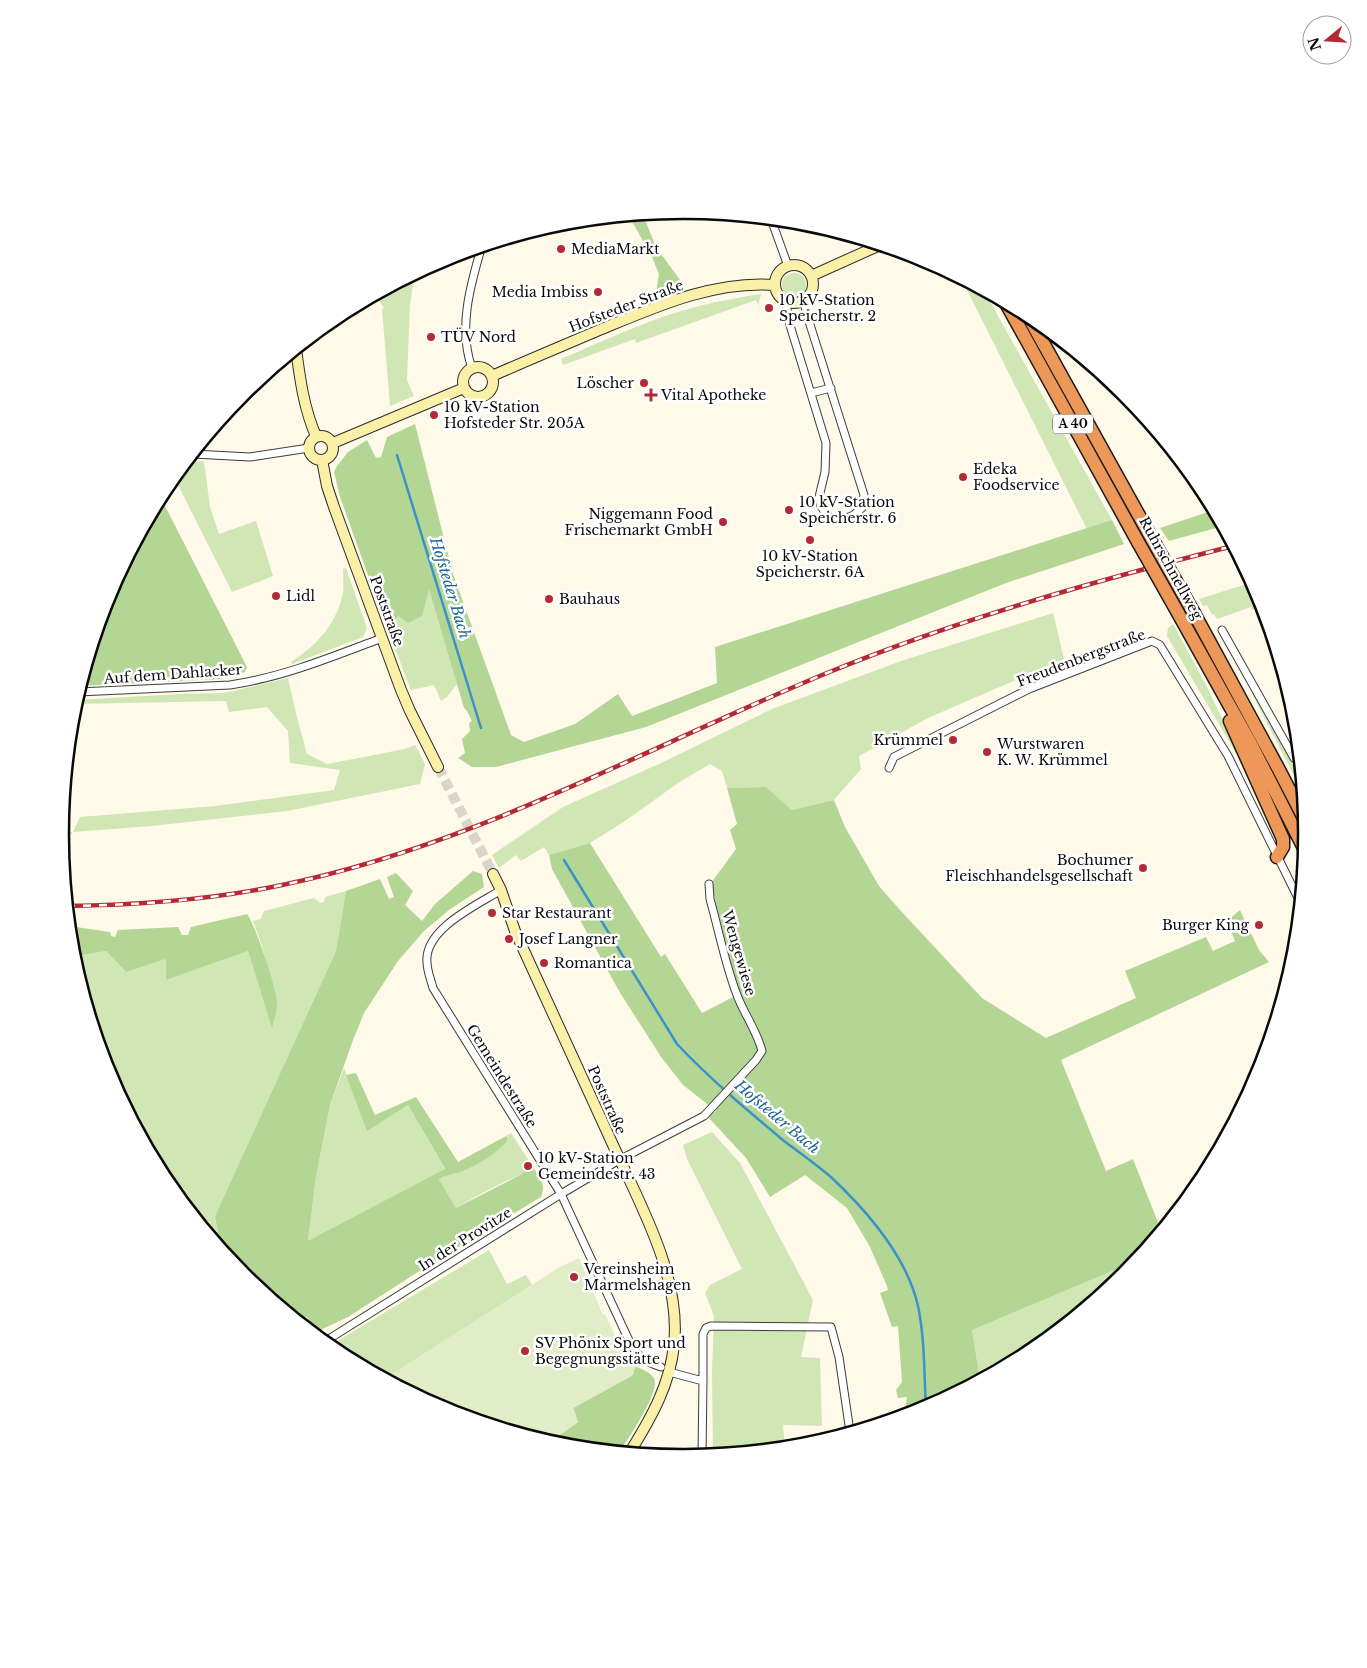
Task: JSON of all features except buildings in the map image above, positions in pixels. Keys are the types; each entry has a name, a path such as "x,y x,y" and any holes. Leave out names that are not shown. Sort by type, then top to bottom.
{"highway":[{"name":"Ruhrschnellweg","path":"1013,316 1251,744 1298,836"},
{"name":"Ruhrschnellweg","path":"1036,331 1195,615 1297,805"},
{"path":"1204,659 1283,839 1283,847 1278,857"}],"street":[{"path":"774,226 788,266"},
{"path":"811,276 871,249"},
{"path":"472,368 466,348 467,313 470,291 480,254"},
{"path":"786,302 789,322 826,444 825,472 819,497 821,506 827,516 843,520 862,508 864,495 806,312 807,298 813,288 811,276 804,268 799,266 788,266 778,274 775,285 779,296 786,302 798,303 807,298"},
{"name":"Hofsteder Straße","path":"492,376 644,311 693,294 755,284 775,285"},
{"path":"297,356 302,394 316,436"},
{"path":"472,368 484,368 492,376 491,389 482,396 471,395 464,388 463,377 472,368"},
{"path":"333,443 464,388"},
{"path":"811,393 831,388"},
{"path":"316,436 326,436 333,443 334,448 331,455 322,460 318,460 312,455 309,448 311,441 316,436"},
{"path":"200,454 250,457 309,448"},
{"name":"Poststraße","path":"322,460 327,486 334,507 406,704 438,767"},
{"path":"1222,630 1293,757"},
{"name":"Auf dem Dahlacker","path":"86,692 224,686 244,683 287,673 382,638"},
{"name":"Freudenbergstraße","path":"889,768 894,757 1029,689 1152,641 1160,645 1228,756 1295,891"},
{"name":"Poststraße","path":"493,874 501,890 515,931 657,1244 669,1277 673,1294 674,1345 665,1370 656,1408 634,1446"},
{"name":"Wengewiese","path":"619,1160 690,1125 704,1116 756,1060 762,1051 760,1042 744,1012 732,983 710,898 709,884"},
{"name":"Gemeindestraße","path":"501,890 442,928 434,938 428,950 426,961 433,988 561,1194 632,1347 638,1356 665,1370"},
{"name":"In der Provitze","path":"331,1337 561,1194 619,1160"},
{"path":"702,1448 703,1334 706,1328 711,1326 831,1327 839,1356 849,1426"},
{"path":"665,1370 703,1381"}],"green space":[{"path":"645,221 656,247 683,284 656,292 659,274 652,257 632,222"},
{"path":"794,273 799,274 805,280 805,290 799,296 794,297 789,296 783,290 782,285 783,280 789,274"},
{"path":"413,283 410,305 407,380 414,396 390,406 382,309 384,308 379,301"},
{"path":"967,289 990,301 1112,520 1087,529"},
{"path":"761,294 758,305 756,300 636,343 635,339 563,365 561,359 663,317 705,304"},
{"path":"415,424 453,574 511,735 524,742 575,724 618,694 632,716 717,683 715,647 1112,520 1124,544 1006,583 646,727 496,767 472,767 458,758 465,753 462,739 470,731 469,723 472,721 464,708 429,589 422,616 408,623 398,616 394,625 388,631 340,497 334,472 348,452 367,440 376,458 381,457 387,437"},
{"path":"204,461 210,507 219,534 256,521 273,576 232,592 178,484 195,462"},
{"path":"164,505 247,667 245,672 221,679 88,686 101,636 116,599 132,562"},
{"path":"1207,512 1216,528 1169,541 1160,528"},
{"path":"346,568 367,628 363,637 292,664 291,662 309,649 331,624 343,593 343,569"},
{"path":"1245,585 1255,608 1252,610 1251,607 1217,619 1214,614 1212,615 1207,605 1203,606 1199,599"},
{"path":"429,587 457,684 447,697 441,701 434,685 411,690 388,631 394,625 398,615"},
{"path":"1053,613 1064,659 928,718 859,756 861,769 834,800 792,810 766,787 727,788 722,771 710,764 678,783 628,819 590,843 549,855 544,847 521,861 516,855 499,868 492,855 563,807 661,763 772,709 901,661"},
{"path":"1173,624 1205,683 1238,752 1236,753 1167,636 1168,628"},
{"path":"288,678 307,754 327,764 405,749 415,745 425,764 420,784 287,811 152,826 73,832 80,817 215,806 334,790 340,770 290,763 288,731 267,707 229,712 226,701 83,704 84,700 225,693"},
{"path":"1252,694 1294,767 1295,778"},
{"path":"766,787 792,810 834,800 845,827 879,886 900,910 982,998 1046,1038 1136,998 1125,971 1206,937 1213,951 1235,941 1227,921 1240,910 1259,950 1269,962 1061,1060 1106,1171 1133,1159 1158,1224 1119,1268 972,1330 979,1372 905,1407 907,1397 898,1398 896,1390 902,1382 898,1326 892,1327 880,1293 888,1290 887,1286 870,1247 847,1208 805,1175 770,1197 746,1158 708,1117 716,1111 683,1085 661,1057 619,991 552,869 549,855 590,843 661,957 665,954 702,1013 739,994 711,883 736,849 730,830 737,824 727,788"},
{"path":"473,871 482,874 484,887 449,910 424,931 398,961 364,1013 330,1105 316,1177 308,1241 445,1169 408,1105 367,1131 346,1075 356,1073 375,1115 416,1097 458,1162 506,1136 508,1140 488,1157 465,1170 439,1179 456,1208 526,1172 535,1170 543,1186 541,1197 435,1261 348,1317 320,1330 309,1322 307,1317 304,1318 278,1296 221,1239 219,1236 215,1216 336,951 346,891 380,879 389,899 394,897 387,877 396,873 413,891 405,905 422,921 435,904"},
{"path":"346,891 336,951 215,1216 219,1236 172,1176 132,1106 101,1032 81,955 106,951 126,972 166,959 166,980 248,951 272,1026 277,1003 262,946 253,921 261,919 264,911 314,898 320,903 324,902 325,897"},
{"path":"247,914 260,944 276,997 277,1004 272,1028 248,951 166,980 166,959 126,972 106,951 81,955 76,927 110,932 111,936 115,937 118,930 178,927 182,935 188,935 191,927"},
{"path":"344,1068 367,1130 408,1105 445,1170 308,1242 316,1177 330,1105"},
{"path":"712,1132 740,1163 813,1300 801,1357 820,1358 822,1426 783,1425 784,1440 713,1448 712,1371 714,1316 705,1293 710,1285 742,1269 687,1159 683,1145"},
{"path":"511,1133 535,1170 504,1182 456,1208 439,1179 445,1175 465,1170 508,1140 506,1136"},
{"path":"489,1250 507,1284 526,1275 532,1285 392,1374 337,1341"},
{"name":"SV Phönix Sport und Begegnungsstätte","path":"579,1258 603,1315 605,1314 624,1355 635,1366 633,1375 573,1408 578,1422 559,1436 524,1428 448,1402 392,1374 558,1268"},
{"path":"1119,1268 1058,1322 1025,1345 979,1372 972,1330"},
{"path":"635,1366 652,1376 655,1384 643,1415 624,1445 559,1436 578,1422 573,1408 633,1375"}],"waterway":[{"name":"Hofsteder Bach","path":"397,455 481,728"},
{"name":"Hofsteder Bach","path":"564,860 677,1044 702,1070 743,1106 832,1178 859,1205 884,1236 905,1270 918,1306 923,1344 926,1399"}],"tunnel":[{"path":"438,767 493,874"}],"railway":[{"path":"73,906 148,903 202,898 282,885 353,868 423,846 491,820 877,653 1028,602 1227,548"}],"place":[{"name":"MediaMarkt","path":"561,249"},
{"name":"Media Imbiss","path":"598,292"},
{"name":"10 kV-Station Speicherstr. 2","path":"769,308"},
{"name":"TÜV Nord","path":"431,337"},
{"name":"Löscher","path":"644,383"},
{"name":"Vital Apotheke","path":"651,395"},
{"name":"10 kV-Station Hofsteder Str. 205A","path":"434,415"},
{"name":"Edeka Foodservice","path":"963,477"},
{"name":"10 kV-Station Speicherstr. 6","path":"789,510"},
{"name":"Niggemann Food Frischemarkt GmbH","path":"723,522"},
{"name":"10 kV-Station Speicherstr. 6A","path":"810,540"},
{"name":"Lidl","path":"276,596"},
{"name":"Bauhaus","path":"549,599"},
{"name":"Krümmel","path":"953,740"},
{"name":"Wurstwaren K. W. Krümmel","path":"987,752"},
{"name":"Bochumer Fleischhandelsgesellschaft","path":"1143,868"},
{"name":"Star Restaurant","path":"492,913"},
{"name":"Burger King","path":"1259,925"},
{"name":"Josef Langner","path":"509,939"},
{"name":"Romantica","path":"544,963"},
{"name":"10 kV-Station Gemeindestr. 43","path":"528,1166"},
{"name":"Vereinsheim Marmelshagen","path":"574,1277"},
{"name":"SV Phönix Sport und Begegnungsstätte","path":"525,1351"}]}
